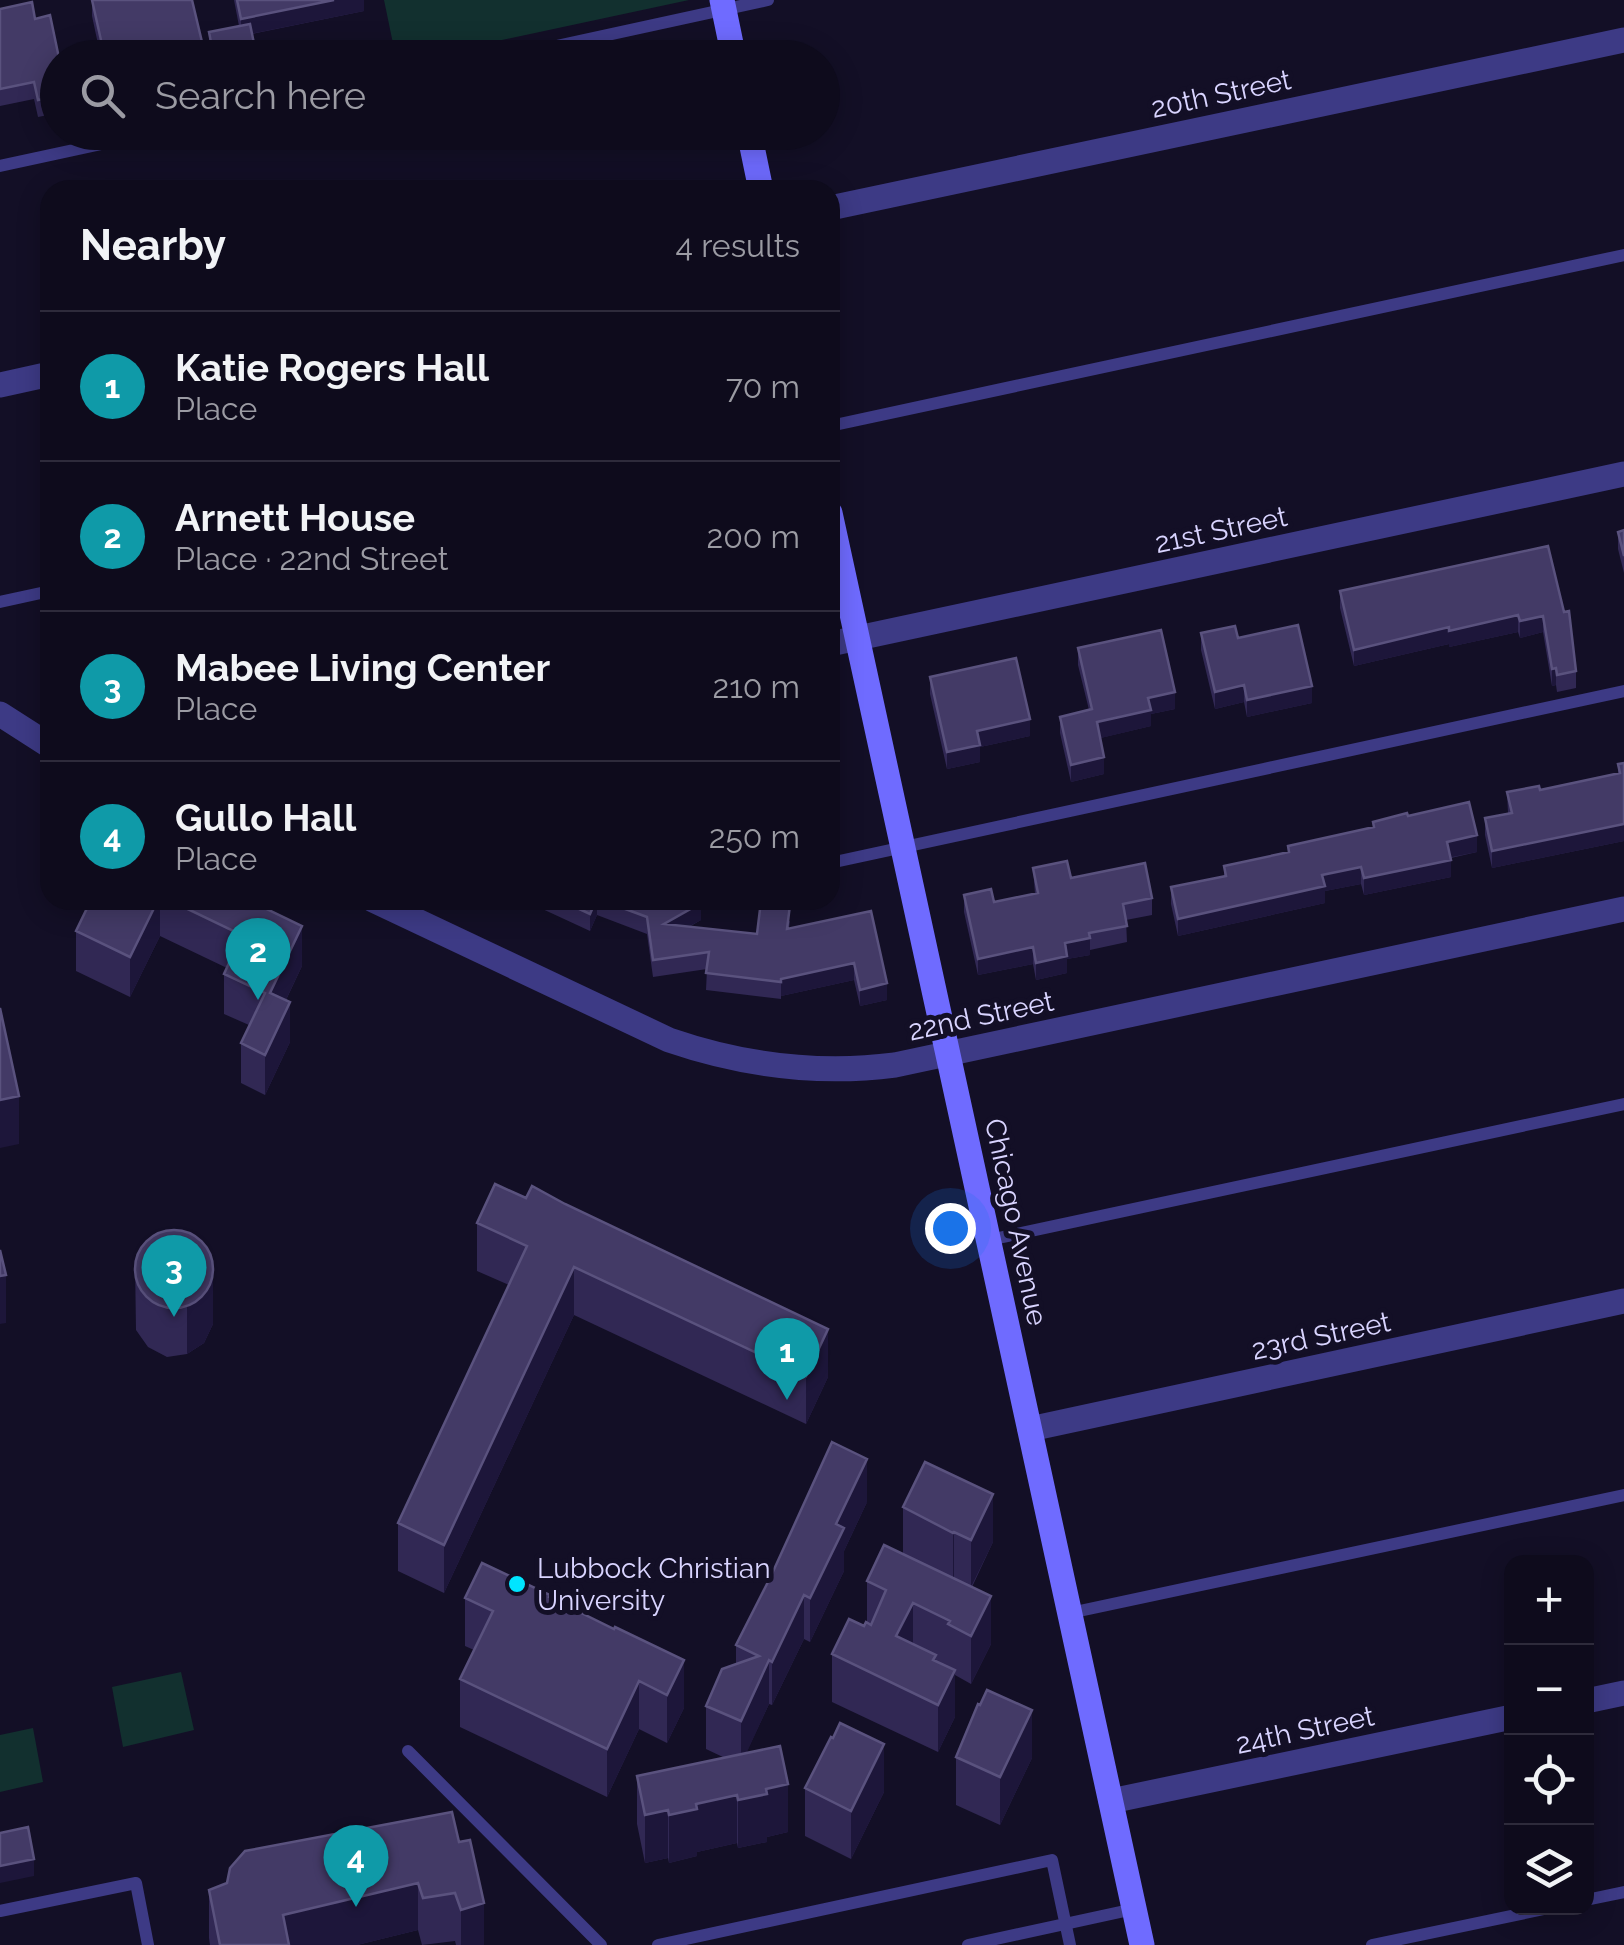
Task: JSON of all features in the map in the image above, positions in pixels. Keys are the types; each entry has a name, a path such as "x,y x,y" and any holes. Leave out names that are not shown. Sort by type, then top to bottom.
{"street":[{"path":"723,5 730,40"},
{"name":"20th Street","path":"840,206 1624,40"},
{"path":"753,150 759,180"},
{"path":"0,384 40,376"},
{"name":"21st Street","path":"840,642 1624,474"},
{"name":"Chicago Avenue","path":"840,561 1142,1945"},
{"path":"0,714 40,740"},
{"name":"22nd Street","path":"394,910 644,1029 698,1050 761,1064 831,1070 894,1065 1624,910"},
{"name":"23rd Street","path":"1030,1429 1624,1300"},
{"path":"1594,1699 1624,1693"},
{"name":"24th Street","path":"1111,1801 1504,1719"}],"lane":[{"path":"577,40 723,5 768,0"},
{"path":"0,166 74,150"},
{"path":"840,424 1624,255"},
{"path":"0,602 40,593"},
{"path":"840,861 1624,691"},
{"path":"990,1240 1624,1104"},
{"path":"1070,1613 1624,1495"},
{"path":"408,1751 601,1945"},
{"path":"658,1945 1052,1860 1070,1945"},
{"path":"0,1911 136,1883 148,1945"},
{"path":"1594,1898 1624,1892"},
{"path":"968,1945 1134,1909"},
{"path":"1372,1945 1516,1915"}],"green space":[{"path":"384,0 689,0 502,40 392,40"},
{"path":"181,1672 194,1730 123,1747 112,1687"},
{"path":"33,1728 43,1782 0,1792 0,1735"}],"building":[{"path":"92,0 192,0 202,40 101,40"},
{"path":"237,0 334,0 241,19"},
{"path":"32,2 35,19 50,15 55,40 40,40 40,100 34,82 0,89 0,9"},
{"path":"250,24 253,40 211,40 209,32"},
{"path":"1624,530 1624,556 1618,532"},
{"path":"1548,546 1564,612 1569,611 1576,671 1557,675 1556,668 1552,669 1543,616 1520,621 1518,615 1449,631 1449,627 1354,650 1340,591"},
{"path":"1298,625 1312,686 1247,700 1244,685 1215,692 1201,633 1235,626 1238,638"},
{"path":"1161,630 1175,692 1148,698 1151,710 1097,722 1104,757 1071,765 1060,717 1092,709 1078,648"},
{"path":"1016,658 1030,719 977,731 980,745 947,752 930,677"},
{"path":"1624,763 1624,824 1492,851 1485,818 1512,813 1507,792 1539,786 1540,790 1620,773 1618,764"},
{"path":"1469,802 1477,835 1447,842 1451,860 1364,878 1361,867 1322,875 1325,886 1178,919 1171,887 1226,876 1224,866 1289,852 1288,846 1374,827 1373,822 1407,813 1408,816"},
{"path":"1067,861 1071,878 1145,863 1152,898 1123,904 1127,926 1089,933 1090,938 1065,943 1067,956 1036,963 1033,947 978,959 964,895 991,889 994,902 1038,893 1033,868"},
{"path":"86,910 153,910 130,957 76,931"},
{"path":"190,910 269,910 302,926 270,993 290,1002 265,1055 241,1043 265,993 224,974 242,935"},
{"path":"628,910 689,910 664,924 757,934 760,910 789,910 787,929 871,911 887,983 860,990 854,963 781,982 706,973 709,952 653,960 647,917"},
{"path":"0,1008 19,1096 0,1100"},
{"path":"495,1184 526,1198 532,1186 828,1329 806,1376 574,1267 444,1545 398,1523 527,1246 477,1223"},
{"path":"174,1230 202,1241 213,1269 202,1297 174,1308 146,1297 135,1269 146,1241"},
{"path":"0,1250 6,1275 0,1276"},
{"path":"832,1442 867,1459 836,1524 844,1528 810,1598 804,1595 772,1662 769,1660 741,1721 706,1706 722,1669 759,1656 736,1645"},
{"path":"925,1462 993,1494 971,1540 903,1507"},
{"path":"884,1545 991,1596 971,1636 913,1603 896,1636 936,1655 933,1660 955,1670 938,1705 832,1654 849,1619 871,1625 886,1590 867,1581"},
{"path":"482,1563 684,1660 667,1695 639,1681 607,1749 460,1679 493,1611 465,1598"},
{"path":"987,1690 1032,1710 1000,1777 956,1757"},
{"path":"840,1723 884,1744 851,1811 805,1788"},
{"path":"780,1746 788,1784 766,1789 767,1794 738,1800 737,1795 696,1804 697,1809 645,1815 637,1776"},
{"path":"452,1812 459,1842 470,1840 484,1903 461,1910 455,1893 423,1898 418,1883 283,1915 289,1945 220,1945 209,1890 227,1883 230,1868 245,1851"},
{"path":"28,1827 34,1859 0,1866 0,1833"}],"place":[{"name":"Arnett House","path":"258,1000"},
{"name":"Mabee Living Center","path":"174,1317"},
{"name":"Katie Rogers Hall","path":"787,1400"},
{"name":"Lubbock Christian University","path":"517,1584"},
{"name":"Gullo Hall","path":"356,1907"}]}
